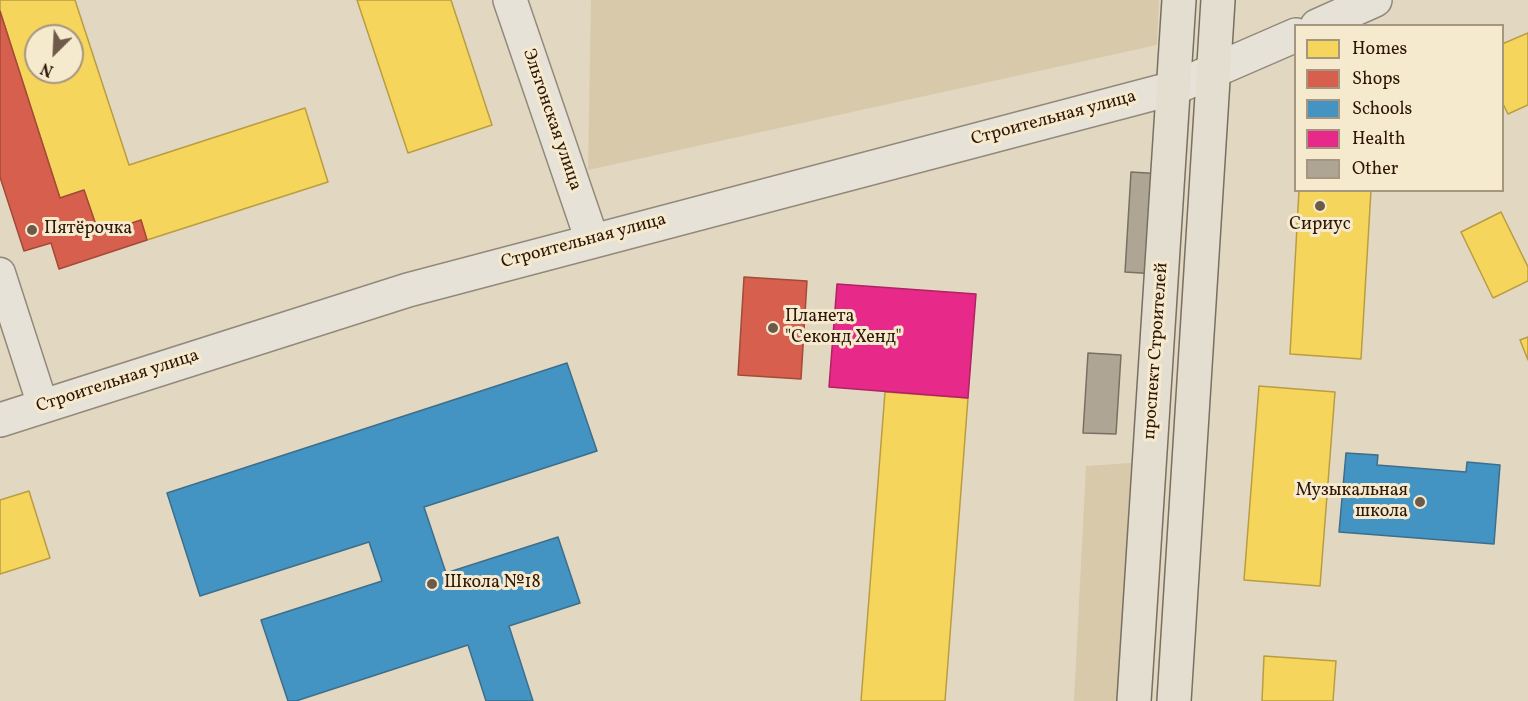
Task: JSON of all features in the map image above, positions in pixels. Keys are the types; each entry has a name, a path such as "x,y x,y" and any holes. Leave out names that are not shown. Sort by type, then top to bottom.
{"main road":[{"name":"проспект Строителей","path":"1134,701 1179,0"},
{"path":"1174,701 1218,0"}],"street":[{"name":"Эльтонская улица","path":"510,0 592,240"},
{"path":"1321,24 1375,0"},
{"name":"Строительная улица","path":"0,420 408,290 1174,88 1294,36"},
{"path":"0,273 43,406"}],"shaded area":[{"path":"591,0 1159,0 1157,45 588,170"},
{"path":"1131,463 1118,701 1074,701 1086,466"}],"building: Homes":[{"path":"0,0 75,0 83,24 24,24 24,84 84,84 84,28 129,165 305,108 328,182 147,240 141,220 99,234 84,190 60,198 0,11"},
{"path":"357,0 451,0 492,125 408,153"},
{"path":"1528,33 1528,105 1508,114 1504,106 1504,43"},
{"path":"1299,192 1371,192 1361,359 1290,354"},
{"path":"1501,212 1528,267 1528,281 1493,298 1461,232"},
{"path":"1528,337 1528,360 1520,340"},
{"path":"1259,386 1335,392 1320,586 1244,580"},
{"path":"885,392 968,398 945,701 861,701"},
{"path":"29,491 50,558 0,574 0,500"},
{"path":"1264,656 1336,661 1333,701 1262,701"}],"building: Shops":[{"path":"0,11 60,198 84,190 99,234 141,220 147,240 59,269 51,243 24,251 0,177"},
{"name":"Планета \"Секонд Хенд\"","path":"744,277 807,281 801,379 738,375"}],"building: Schools":[{"path":"567,363 597,451 424,507 446,573 558,537 580,603 509,626 533,701 486,701 468,645 296,701 288,701 261,620 382,581 369,542 200,596 167,493"},
{"name":"Музыкальная школа","path":"1346,453 1378,455 1377,465 1466,472 1467,462 1500,465 1494,544 1339,532"}],"building: Health":[{"path":"837,284 976,294 968,398 829,387"}],"building: Other":[{"path":"1131,172 1163,174 1157,274 1125,272"},
{"path":"1088,353 1121,355 1116,434 1083,433"}],"place":[{"name":"Сириус","path":"1320,206"},
{"name":"Пятёрочка","path":"32,230"},
{"name":"Планета \"Секонд Хенд\"","path":"773,328"},
{"name":"Музыкальная школа","path":"1420,502"},
{"name":"Школа №18","path":"432,584"}]}
